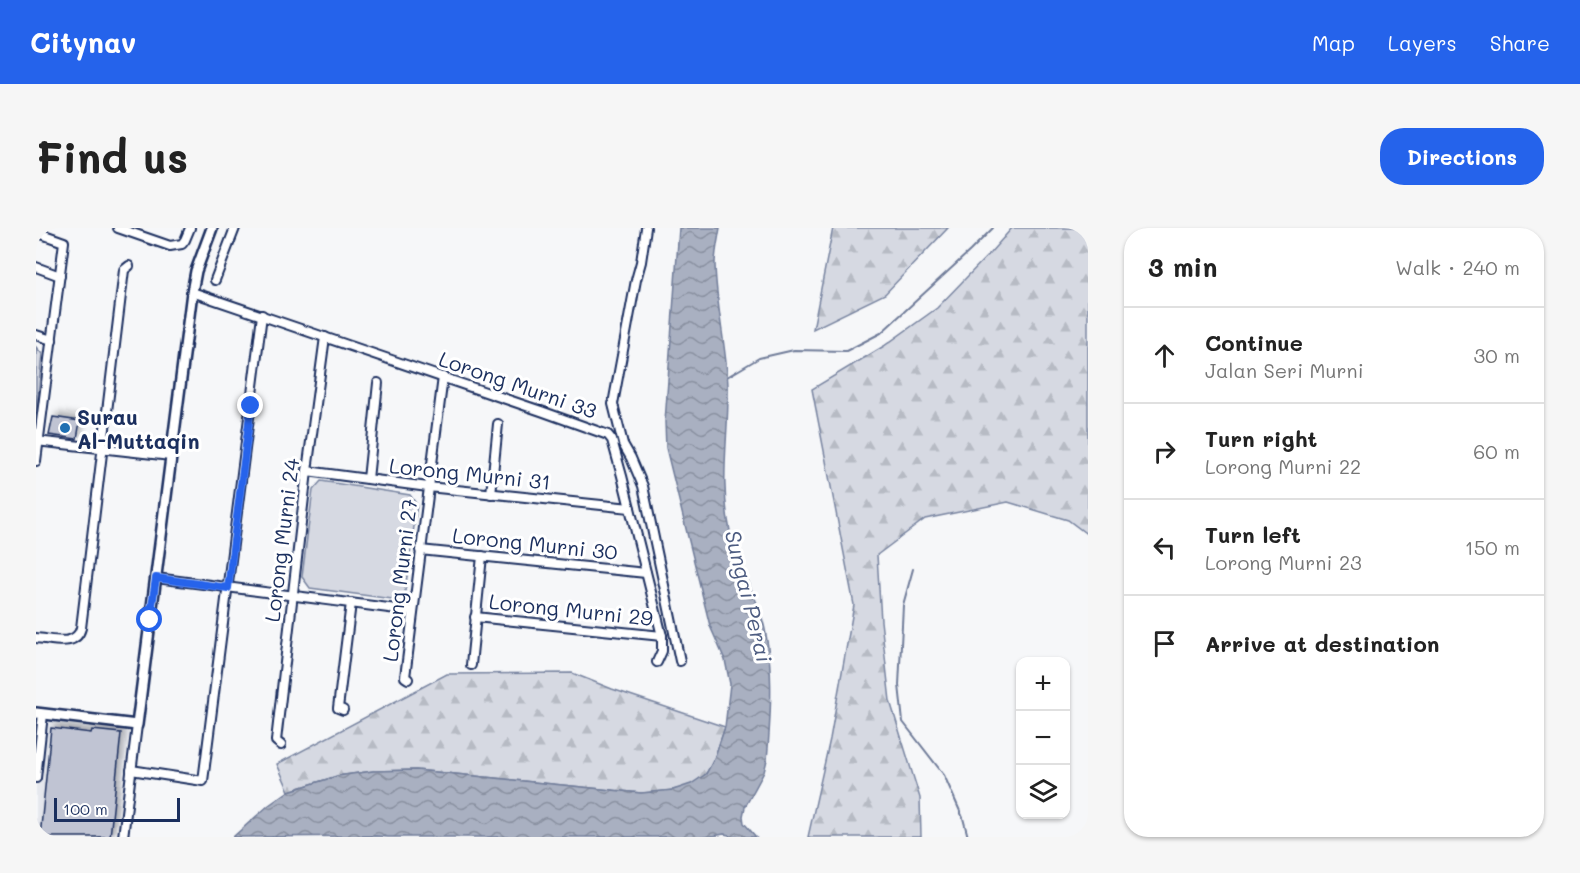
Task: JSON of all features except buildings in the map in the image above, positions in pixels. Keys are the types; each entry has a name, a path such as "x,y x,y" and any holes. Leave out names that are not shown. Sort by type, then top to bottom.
{"street":[{"path":"118,228 170,246 182,244 190,228"},
{"path":"123,837 192,292 196,271 212,228"},
{"path":"215,280 234,228"},
{"path":"646,228 613,404 623,444 643,486 680,661"},
{"path":"36,232 64,242 36,461"},
{"path":"36,638 67,641 77,638 81,628 124,270 129,266"},
{"path":"36,267 60,276"},
{"name":"Lorong Murni 33","path":"192,292 608,435 612,440 662,636 662,651 657,662"},
{"path":"131,770 203,781 262,315"},
{"path":"36,335 52,340"},
{"name":"Lorong Murni 24","path":"281,745 276,741 325,337"},
{"name":"Lorong Murni 27","path":"408,679 405,677 412,611 443,377"},
{"path":"369,479 378,383"},
{"path":"491,494 498,424"},
{"path":"37,441 171,456"},
{"name":"Lorong Murni 31","path":"307,471 428,487 630,508"},
{"name":"Lorong Murni 30","path":"420,550 646,573"},
{"path":"471,665 482,556"},
{"path":"156,578 412,611"},
{"path":"343,710 338,708 351,603"},
{"name":"Lorong Murni 29","path":"476,617 662,636"},
{"path":"36,778 40,714 137,725"}],"shaded area":[{"path":"36,720 129,731 115,837 36,837"}],"green space":[{"path":"833,228 948,228 885,294 813,329"},
{"path":"1012,228 1088,228 1088,535 1068,520 1008,502 925,519 877,555 881,621 890,701 920,798 921,837 808,837 830,739 854,605 812,389 884,346 937,308"},
{"path":"36,347 42,354 36,415"},
{"path":"321,481 410,495 417,505 404,598 400,600 310,588 302,577 313,490"},
{"path":"572,673 725,727 707,772 701,779 686,787 641,793 416,770 373,771 337,776 289,791 277,764 447,674"}],"water":[{"name":"Sungai Perai","path":"679,228 720,228 715,264 728,386 725,475 727,512 736,552 765,628 770,666 767,760 764,772 745,807 743,816 744,823 756,837 730,837 724,834 707,837 233,837 269,805 289,791 337,776 373,771 416,770 641,793 673,790 691,784 706,774 725,727 730,684 725,660 710,626 666,448 665,422"}],"waterway":[{"path":"727,377 759,358 794,350 846,351 881,333 993,228"},
{"path":"913,569 903,605 899,685 903,722 944,775 963,818 968,837"}],"place":[{"name":"Surau Al-Muttaqin","path":"65,428"}],"route":[{"path":"150,620 156,578 228,588 251,406"}]}
